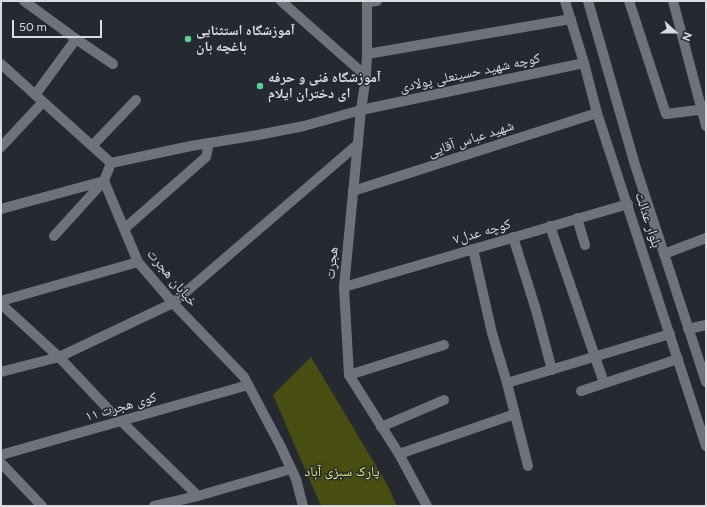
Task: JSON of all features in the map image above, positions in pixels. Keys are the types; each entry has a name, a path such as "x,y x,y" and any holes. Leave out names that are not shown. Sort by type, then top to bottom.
{"street":[{"path":"24,1 113,64"},
{"path":"281,1 366,76"},
{"name":"هجرت","path":"371,1 366,76 361,110 344,286 349,375 399,454 427,506"},
{"name":"بلوار عدالت","path":"565,1 584,63 597,113 706,446"},
{"name":"بلوار عدالت","path":"588,1 635,165 706,382"},
{"path":"629,1 666,114 704,110"},
{"path":"673,1 704,110 706,126"},
{"path":"368,54 571,19"},
{"path":"35,95 76,39"},
{"name":"کوچه شهید حسینعلی پولادی","path":"111,163 125,159 304,126 361,110 584,63"},
{"path":"1,64 111,163 104,181 54,236"},
{"path":"92,146 136,100"},
{"path":"1,147 43,102"},
{"name":"شهید عباس آقایی","path":"353,192 597,113"},
{"path":"124,229 206,157 209,143"},
{"path":"1,372 60,357 173,303 358,144"},
{"path":"2,207 104,181"},
{"name":"خیابان هجرت","path":"104,181 138,262 173,303 244,377 291,469 296,480 303,506"},
{"name":"کوچه عدل۷","path":"344,286 628,204"},
{"path":"577,218 585,245"},
{"path":"550,226 604,384"},
{"path":"513,237 536,310 552,370"},
{"path":"664,254 706,238"},
{"path":"473,249 492,333 507,383 528,466"},
{"path":"1,302 138,262"},
{"path":"1,302 60,357 110,411"},
{"path":"688,329 706,325"},
{"path":"507,383 670,334"},
{"path":"349,375 444,345"},
{"path":"581,391 678,359"},
{"name":"کوی هجرت ۱۱","path":"1,455 248,385"},
{"path":"381,427 444,400"},
{"path":"399,454 515,414"},
{"path":"121,421 198,496"},
{"path":"1,463 42,506"},
{"path":"154,506 198,496 291,469"}],"green space":[{"name":"پارک سبزی آباد","path":"311,357 388,486 397,506 321,506 273,395"}],"place":[{"name":"آموزشگاه استثنایی باغچه بان","path":"188,39"},
{"name":"آموزشگاه فنی و حرفه ای دختران ایلام","path":"260,86"}]}
